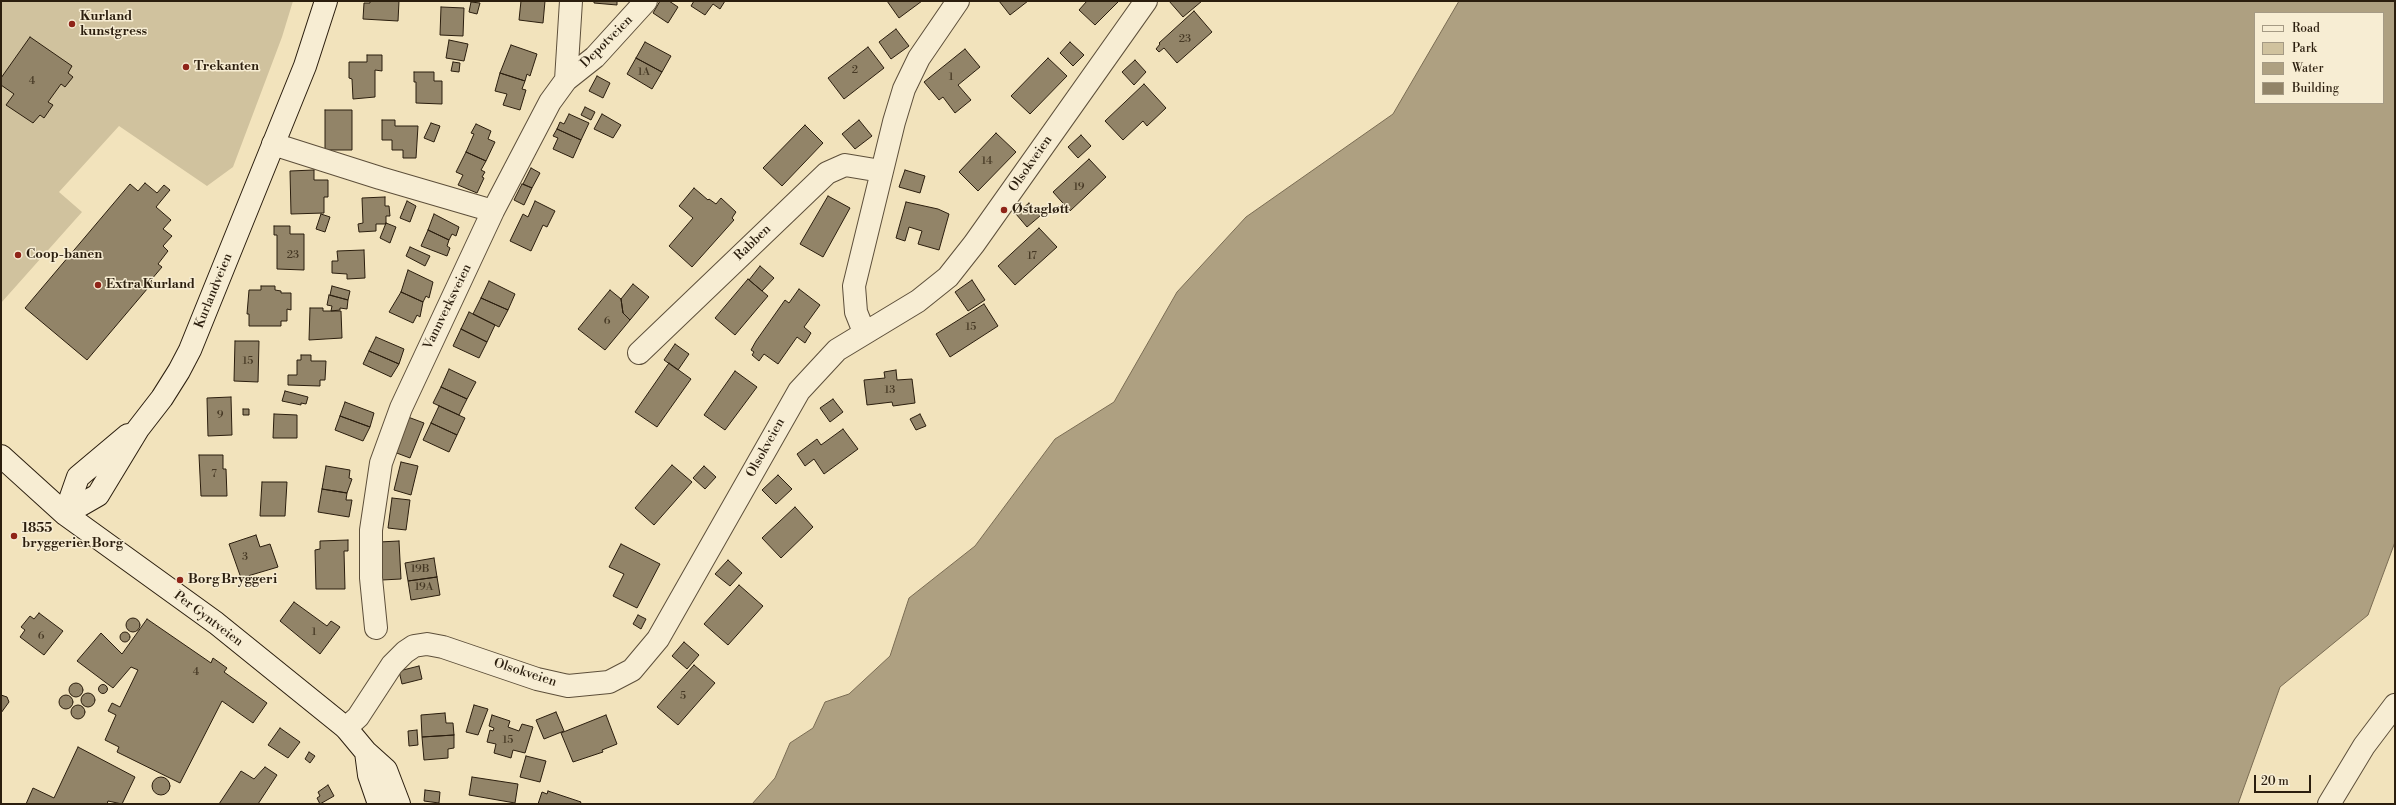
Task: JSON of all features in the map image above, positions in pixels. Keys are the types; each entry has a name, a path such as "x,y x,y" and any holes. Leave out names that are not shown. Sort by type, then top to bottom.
{"street":[{"name":"Kurlandveien","path":"65,514 78,477 117,443 138,429 162,398 190,350 305,66 326,1"},
{"path":"566,80 571,1"},
{"name":"Depotveien","path":"566,80 594,57 646,1"},
{"path":"864,332 856,312 854,286 881,171 909,78 932,38 958,1"},
{"name":"Olsokveien","path":"346,728 358,716 398,657 414,646 427,644 443,647 537,679 568,686 609,682 632,670 658,639 799,390 837,350 864,332 918,301 948,277 974,244 1146,1"},
{"name":"Vannverksveien","path":"376,628 371,578 371,530 381,463 400,408 493,211 550,102 566,80"},
{"path":"273,144 380,178 493,211"},
{"name":"Rabben","path":"639,353 827,173 845,165 881,171"},
{"name":"Per Gyntveien","path":"1,456 65,514 216,623 346,728"},
{"path":"2329,804 2364,746 2395,705"},
{"path":"346,728 366,752 386,770 399,804"},
{"path":"366,752 369,775 379,804"}],"green space":[{"path":"1,1 293,1 282,37 233,167 207,186 119,126 59,192 82,212 1,303"}],"water":[{"path":"1459,1 2395,1 2395,542 2368,615 2280,687 2238,804 752,804 775,778 790,743 813,728 825,702 849,694 890,656 909,598 975,546 1055,439 1114,402 1177,292 1246,217 1393,114"}],"building":[{"path":"370,1 399,1 398,21 363,19 364,3 370,3"},
{"path":"521,1 545,1 543,23 519,20"},
{"path":"594,1 617,1 617,5 594,3"},
{"path":"660,1 669,1 678,7 668,23 653,13"},
{"path":"694,1 725,1 720,9 713,4 705,15 691,6"},
{"path":"887,1 922,1 899,18"},
{"path":"999,1 1028,1 1010,15"},
{"path":"1087,1 1119,1 1095,25 1079,10"},
{"path":"1169,1 1202,1 1183,17"},
{"path":"471,2 480,3 477,14 469,12"},
{"path":"441,7 464,8 463,36 440,35"},
{"path":"1194,11 1212,32 1177,63 1164,48 1159,52 1156,49 1160,44 1159,43"},
{"path":"896,29 909,46 891,59 879,42"},
{"path":"30,37 72,66 68,73 73,77 65,87 61,84 48,102 53,105 44,118 40,115 33,123 6,105 14,94 1,85 1,78"},
{"path":"449,40 468,44 464,61 446,58"},
{"path":"645,42 671,56 662,72 636,58"},
{"path":"1070,42 1084,55 1073,66 1060,53"},
{"path":"511,45 537,54 530,76 527,74 525,81 500,73"},
{"path":"868,47 884,68 844,99 828,78"},
{"path":"965,49 980,67 958,85 971,100 955,113 943,97 939,100 924,82"},
{"path":"367,55 382,55 382,71 375,70 375,97 353,99 352,79 349,78 349,62 367,62"},
{"path":"636,58 662,72 652,89 627,74"},
{"path":"1048,58 1067,76 1030,114 1011,96"},
{"path":"1135,60 1146,72 1134,85 1122,72"},
{"path":"453,62 460,63 459,72 451,71"},
{"path":"414,72 434,72 434,81 442,81 442,104 416,103 416,82 414,82"},
{"path":"500,73 525,81 522,89 526,90 520,110 503,105 507,94 495,91"},
{"path":"597,76 610,83 603,98 589,91"},
{"path":"1144,84 1166,108 1147,126 1143,121 1123,140 1105,121"},
{"path":"585,107 595,112 591,120 581,115"},
{"path":"325,110 352,110 352,150 325,150"},
{"path":"569,114 589,123 581,140 557,129 560,122 564,124"},
{"path":"602,114 621,125 613,138 594,129"},
{"path":"382,120 395,120 395,126 418,126 416,158 403,158 403,150 392,150 392,140 382,140"},
{"path":"859,120 872,136 855,149 842,134"},
{"path":"431,123 440,126 434,142 424,138"},
{"path":"476,124 491,131 488,139 495,142 486,161 466,152 474,134 471,133"},
{"path":"805,125 823,143 782,186 763,168"},
{"path":"557,129 581,140 573,158 553,149 558,138 553,136"},
{"path":"996,133 1016,152 978,191 959,172"},
{"path":"1081,135 1091,146 1078,158 1068,147"},
{"path":"466,152 486,161 481,170 485,172 482,177 484,178 477,193 458,185 463,175 456,172"},
{"path":"1089,159 1106,177 1070,211 1053,192"},
{"path":"531,168 540,173 532,188 523,184"},
{"path":"314,170 314,180 328,180 328,197 324,197 324,213 291,214 290,171"},
{"path":"905,170 925,176 920,193 899,187"},
{"path":"145,183 157,193 164,185 170,190 156,207 171,220 163,229 172,236 163,246 168,251 158,264 162,267 151,280 153,282 87,360 25,308 130,184 138,191"},
{"path":"522,184 532,188 524,205 514,200"},
{"path":"694,188 708,200 709,199 716,204 721,198 736,212 732,218 734,220 692,267 669,246 693,218 679,206"},
{"path":"828,196 850,208 823,257 800,244"},
{"path":"385,197 385,206 389,206 390,216 386,216 386,224 376,224 376,231 359,232 358,224 363,223 362,198"},
{"path":"407,201 416,206 410,222 400,218"},
{"path":"535,201 555,211 547,227 543,225 531,251 510,241 523,214 528,217"},
{"path":"906,202 938,209 949,214 939,250 918,244 922,231 909,227 905,241 896,238"},
{"path":"1029,203 1040,216 1027,227 1016,214"},
{"path":"321,214 330,217 325,232 316,229"},
{"path":"434,214 459,227 456,236 452,234 449,240 428,230"},
{"path":"386,223 396,227 390,243 380,238"},
{"path":"274,226 290,226 290,234 304,234 304,270 277,269 277,235 274,235"},
{"path":"1039,228 1057,247 1015,285 998,266"},
{"path":"428,230 449,240 447,246 450,248 447,256 421,246"},
{"path":"410,247 430,256 425,266 406,256"},
{"path":"364,250 365,278 347,279 347,274 332,273 332,261 338,261 337,251"},
{"path":"760,266 774,278 762,291 749,280"},
{"path":"408,270 433,282 429,298 426,296 423,302 401,292"},
{"path":"748,279 768,296 735,335 715,318"},
{"path":"972,280 985,300 968,311 955,292"},
{"path":"489,281 515,294 508,310 481,298"},
{"path":"633,284 649,297 630,320 623,313 621,299"},
{"path":"261,286 275,286 275,290 281,291 281,293 291,293 291,310 287,309 287,321 281,321 281,326 249,326 249,314 247,314 249,290 261,290"},
{"path":"332,286 350,291 348,300 330,295"},
{"path":"799,289 820,305 804,327 811,333 805,343 797,337 778,364 764,354 759,361 752,355 754,352 751,350 756,341 785,300 789,303"},
{"path":"610,290 621,299 623,313 630,320 605,350 578,329"},
{"path":"401,292 423,302 420,317 417,315 413,323 389,312"},
{"path":"329,295 348,300 347,309 340,308 340,310 331,311 332,306 327,305"},
{"path":"481,298 508,310 499,327 473,314"},
{"path":"984,304 998,326 950,357 936,334"},
{"path":"310,308 323,308 323,311 341,311 342,338 309,340"},
{"path":"469,312 495,325 487,342 461,329"},
{"path":"461,329 487,342 479,358 453,346"},
{"path":"376,337 404,349 399,364 369,351"},
{"path":"235,341 259,341 258,382 234,381"},
{"path":"675,344 689,354 678,370 664,360"},
{"path":"369,351 399,364 391,377 363,364"},
{"path":"301,355 311,355 311,361 326,361 325,380 320,380 320,386 288,385 288,375 297,375 297,360 301,360"},
{"path":"669,363 691,379 657,427 635,412"},
{"path":"449,369 476,382 467,399 441,387"},
{"path":"896,370 897,380 912,379 915,403 893,406 892,402 867,405 864,380 885,378 884,372"},
{"path":"735,371 757,387 725,430 704,415"},
{"path":"441,387 467,399 459,415 433,403"},
{"path":"285,391 308,397 306,404 301,403 301,405 282,401"},
{"path":"231,397 232,435 208,436 207,398"},
{"path":"833,399 843,412 830,422 820,408"},
{"path":"345,402 374,413 370,427 340,416"},
{"path":"439,406 465,418 457,435 431,423"},
{"path":"243,409 249,409 249,415 243,415"},
{"path":"274,414 297,415 297,438 273,438"},
{"path":"920,414 926,426 916,430 910,419"},
{"path":"340,416 370,427 363,441 335,430"},
{"path":"408,417 424,423 410,458 394,452"},
{"path":"431,423 457,435 449,452 423,440"},
{"path":"843,429 858,449 824,474 814,459 805,466 797,454 817,439 821,445"},
{"path":"199,455 223,455 223,469 226,469 227,496 201,496"},
{"path":"401,462 418,466 411,495 394,490"},
{"path":"672,465 692,482 654,525 635,508"},
{"path":"326,466 350,470 349,478 352,479 347,493 322,489"},
{"path":"704,466 716,477 705,489 693,478"},
{"path":"778,475 792,489 776,504 762,490"},
{"path":"262,482 287,482 285,516 260,516"},
{"path":"322,489 347,493 346,500 352,500 349,517 318,512"},
{"path":"392,498 410,500 406,530 388,528"},
{"path":"795,507 813,527 781,558 762,538"},
{"path":"256,535 260,547 270,544 278,567 241,578 229,544"},
{"path":"348,540 348,551 344,551 345,589 316,589 315,550 320,549 320,541"},
{"path":"399,541 401,579 382,580 379,542"},
{"path":"621,544 660,564 637,608 613,596 624,574 609,567"},
{"path":"434,558 437,577 408,581 405,563"},
{"path":"728,560 742,573 730,586 715,574"},
{"path":"437,577 440,595 411,600 408,581"},
{"path":"739,585 763,606 728,645 704,624"},
{"path":"294,602 327,626 331,621 340,627 320,654 280,621"},
{"path":"39,613 63,631 44,655 20,637 25,630 21,627 30,616 34,619"},
{"path":"638,615 646,619 641,629 633,624"},
{"path":"133,618 138,620 140,625 138,630 133,632 128,630 126,625 128,620"},
{"path":"147,619 211,663 213,658 227,668 224,672 267,703 253,723 222,701 180,783 117,752 119,747 105,740 116,715 108,711 112,703 120,707 138,670 131,667 113,688 77,661 101,633 122,654"},
{"path":"125,632 130,637 125,642 120,637"},
{"path":"684,642 699,655 687,669 672,656"},
{"path":"694,665 715,683 678,725 657,707"},
{"path":"419,666 422,679 402,684 399,671"},
{"path":"73,683 79,683 83,687 83,693 79,697 73,697 69,693 69,687"},
{"path":"103,684 108,689 103,694 98,689"},
{"path":"85,693 91,693 95,697 95,703 91,707 85,707 81,703 81,697"},
{"path":"1,695 7,697 9,702 1,713"},
{"path":"63,695 69,695 73,699 73,705 69,709 63,709 59,705 59,699"},
{"path":"75,705 81,705 85,709 85,715 81,719 75,719 71,715 71,709"},
{"path":"474,705 488,709 478,735 466,732"},
{"path":"556,712 564,731 544,739 536,720"},
{"path":"445,713 446,723 453,723 454,735 422,737 421,715"},
{"path":"492,715 510,721 508,727 519,731 522,724 533,727 525,753 513,750 511,758 494,753 496,744 487,742 490,730 493,731 494,728 489,726"},
{"path":"606,715 617,744 602,750 603,752 573,762 561,733"},
{"path":"280,728 300,742 288,758 268,745"},
{"path":"417,730 418,745 409,746 408,731"},
{"path":"454,735 454,748 448,749 448,758 424,760 422,737"},
{"path":"78,747 135,777 122,804 108,801 107,804 26,804 33,788 54,798"},
{"path":"309,752 315,756 310,763 305,759"},
{"path":"526,756 546,761 540,782 520,777"},
{"path":"265,767 277,775 258,804 219,804 241,771 254,779"},
{"path":"157,777 165,777 170,782 168,793 165,795 157,795 152,790 152,782"},
{"path":"472,777 518,784 515,803 469,795"},
{"path":"328,785 334,796 320,804 317,798 320,796 318,792"},
{"path":"425,790 440,792 439,803 424,801"},
{"path":"548,791 581,802 580,804 538,804 542,792 547,794"}],"place":[{"name":"Kurland kunstgress","path":"72,24"},
{"name":"Trekanten","path":"186,67"},
{"name":"Østagløtt","path":"1004,210"},
{"name":"Coop-banen","path":"18,255"},
{"name":"Extra Kurland","path":"98,285"},
{"name":"1855 bryggerier Borg","path":"14,536"},
{"name":"Borg Bryggeri","path":"180,580"}]}
